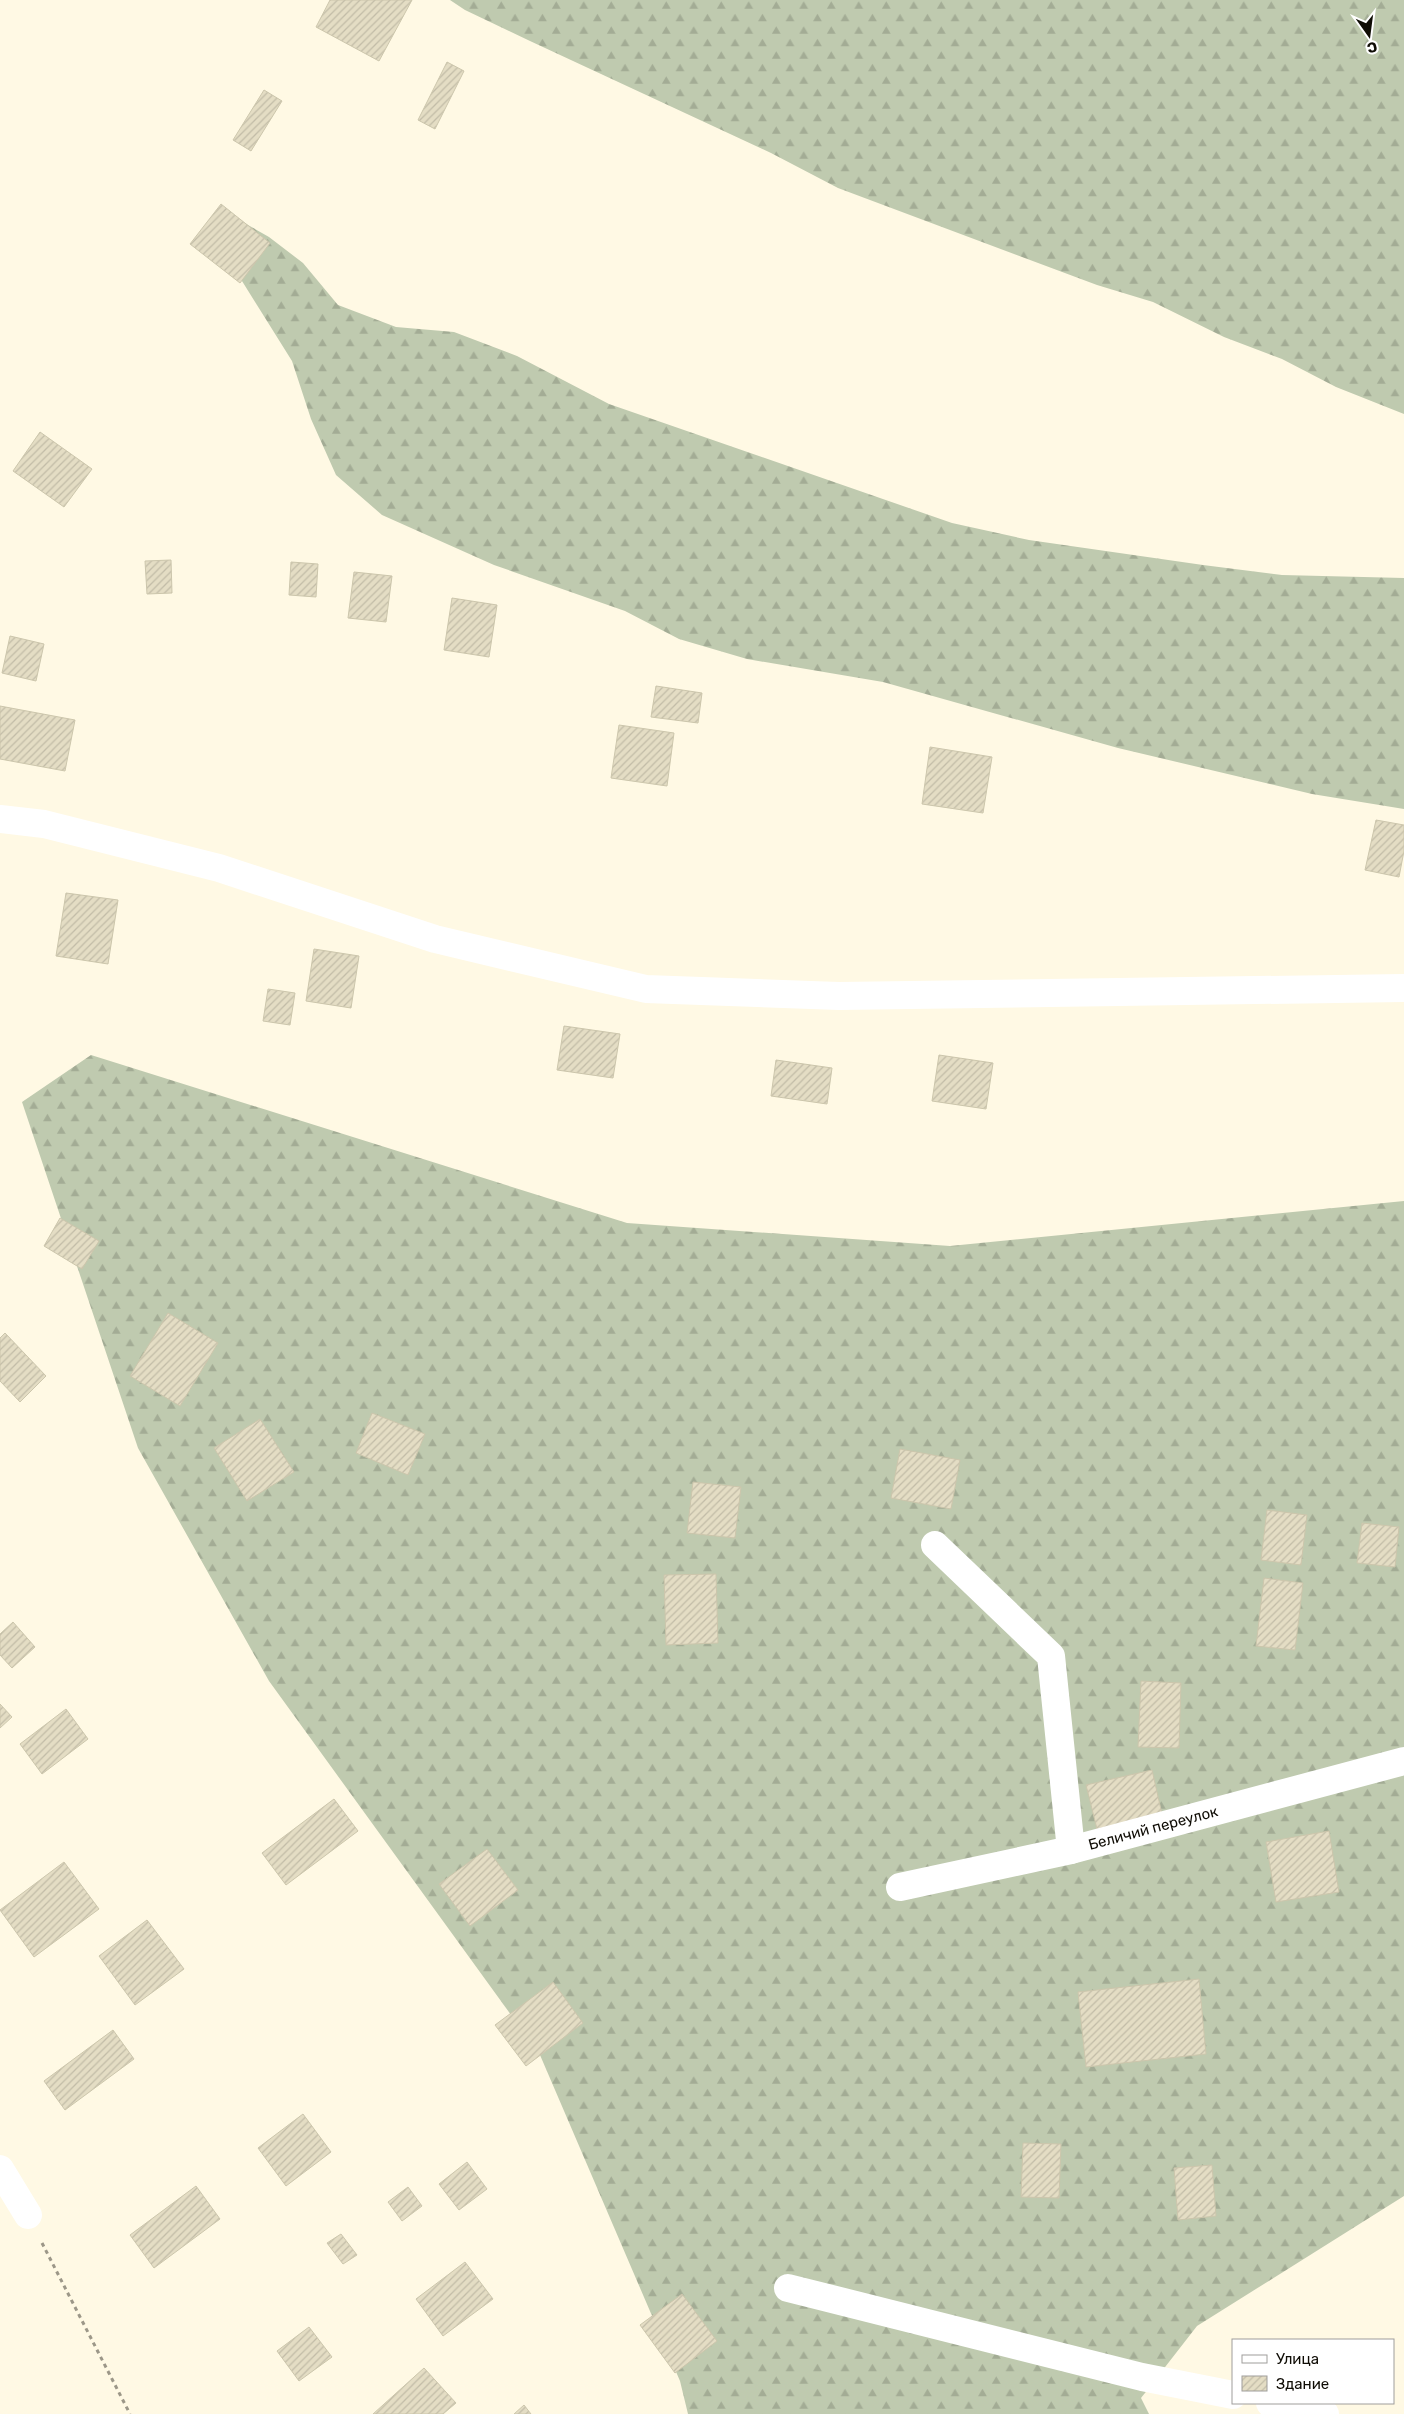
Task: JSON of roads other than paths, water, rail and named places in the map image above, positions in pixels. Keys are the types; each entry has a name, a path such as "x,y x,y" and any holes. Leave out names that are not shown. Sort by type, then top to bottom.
{"street":[{"path":"0,819 44,824 219,868 435,939 646,989 839,996 1404,988"},
{"path":"935,1546 1051,1656 1071,1850"},
{"name":"Беличий переулок","path":"900,1886 1071,1850 1404,1761"},
{"path":"0,2169 28,2215"},
{"path":"788,2288 1142,2377 1232,2395"},
{"path":"1275,2404 1324,2414"}]}
